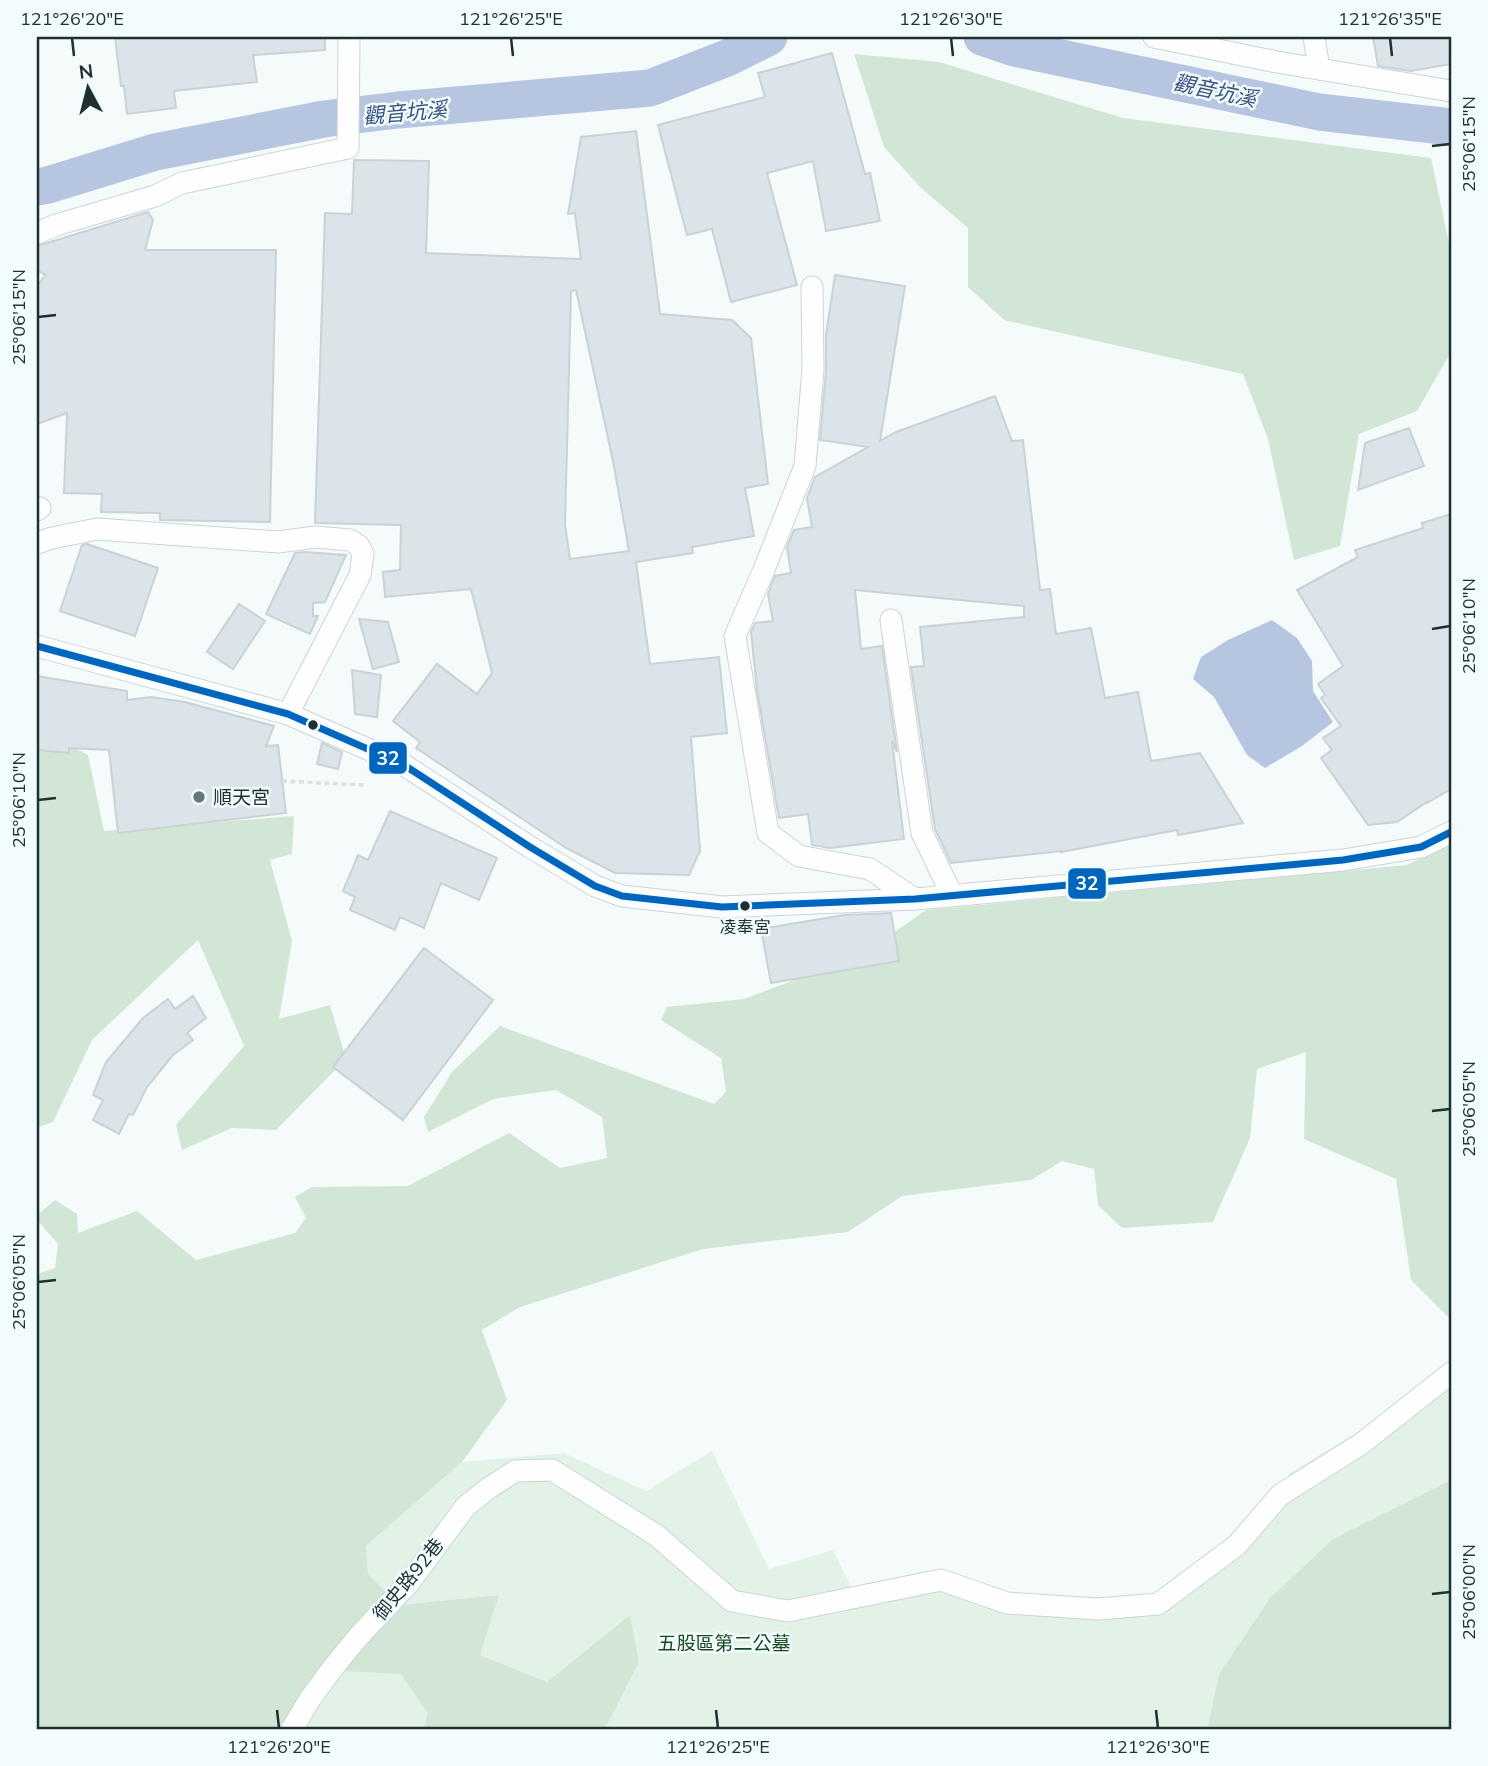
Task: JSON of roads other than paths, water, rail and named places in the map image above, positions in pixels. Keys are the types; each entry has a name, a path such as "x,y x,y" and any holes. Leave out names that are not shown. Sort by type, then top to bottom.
{"street":[{"path":"37,233 155,196 182,183 348,148 349,37"},
{"path":"1154,37 1277,62 1451,91"},
{"path":"1314,37 1319,69"},
{"path":"812,287 813,369 805,466 735,636 748,715 768,833 799,856 870,869 915,899"},
{"path":"37,544 52,538 97,529 278,542 315,537 350,540 359,546 363,554 360,575 288,714"},
{"path":"891,620 922,833 953,895"},
{"path":"37,646 288,714 404,765 573,873 595,886 622,895 722,906 915,899 1343,860 1421,848 1451,832"},
{"name":"御史路92巷","path":"292,1729 332,1670 358,1637 408,1584 466,1506 515,1471 552,1470 656,1535 733,1601 788,1611 941,1580 1007,1603 1098,1609 1158,1604 1237,1545 1280,1495 1361,1444 1451,1373"}],"water":[{"path":"1272,620 1297,638 1312,661 1313,691 1333,722 1302,746 1265,768 1247,755 1214,697 1193,679 1201,657 1228,640"}],"waterway":[{"name":"觀音坑溪","path":"37,187 155,152 324,119 650,88 727,58 769,37"},
{"name":"觀音坑溪","path":"982,37 1014,48 1319,112 1451,127"}],"place":[{"name":"順天宮","path":"199,797"},
{"name":"凌奉宮","path":"745,906"}],"park label":[{"name":"五股區第二公墓","path":"724,1643"}]}
